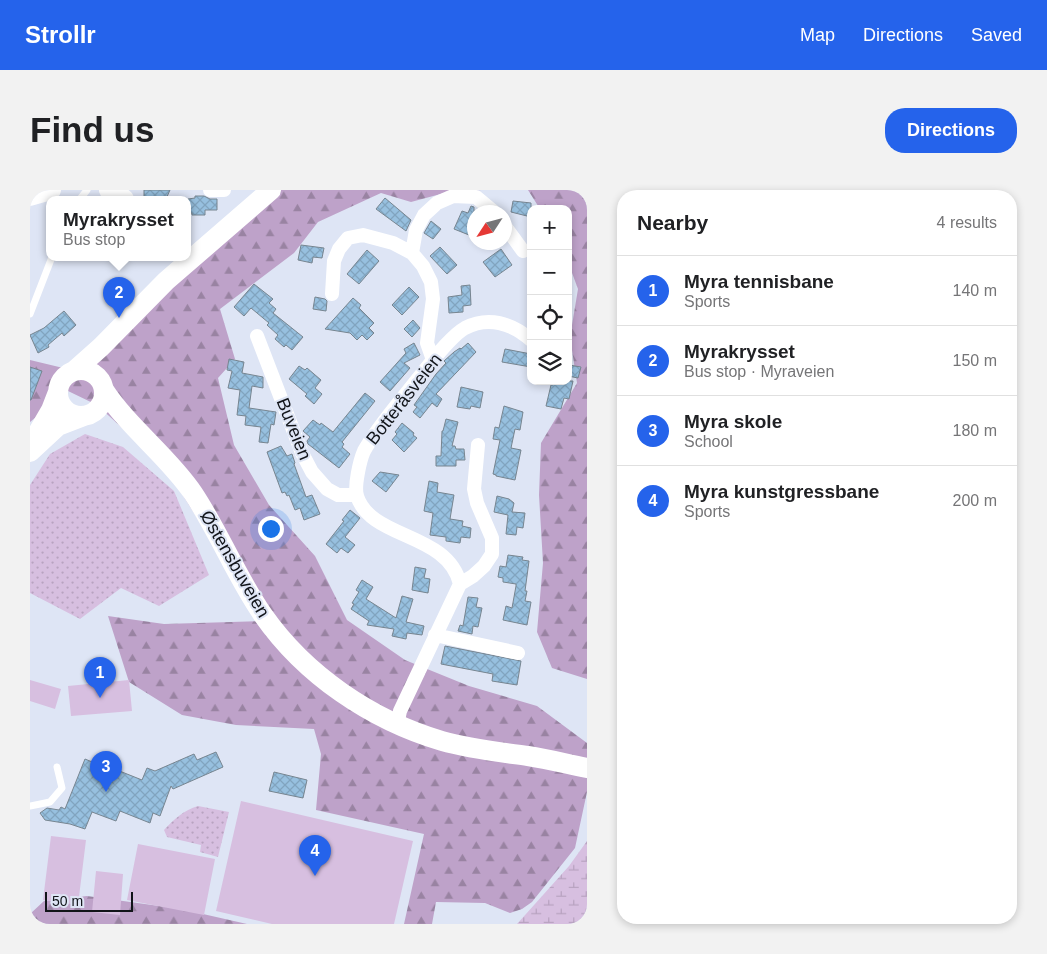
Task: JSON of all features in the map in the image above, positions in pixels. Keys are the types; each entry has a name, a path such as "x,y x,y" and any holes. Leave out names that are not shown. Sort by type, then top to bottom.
{"main road":[{"path":"30,196 51,190"},
{"path":"191,254 271,190"},
{"path":"30,446 51,410 64,376 101,347 183,261"},
{"path":"30,452 58,426 88,414 99,407 103,399 102,385 108,355 143,302"},
{"path":"74,370 82,369 94,374 102,385"},
{"name":"Østensbuveien","path":"102,385 112,403 192,491 263,616 292,652 323,679 348,696 397,724 442,741 587,768"},
{"path":"58,392 59,400 64,409 76,415 88,414"},
{"name":"Østensbuveien","path":"88,414 117,423 164,458"}],"street":[{"path":"210,190 224,190"},
{"path":"412,253 416,230 424,215 437,203 453,196 476,197 486,205"},
{"path":"332,294 334,261 348,238 363,236 393,243 412,253 423,266 431,282 433,299 427,343 433,360"},
{"path":"512,236 522,251"},
{"name":"Botteråsveien","path":"357,495 358,475 363,453 379,428 433,360 463,329 474,324 488,322 503,323 527,336"},
{"name":"Buveien","path":"257,336 302,453 312,472 327,488 338,495 357,495"},
{"path":"397,724 400,711 460,584 484,566 492,554 492,538 477,503 474,488 478,445"},
{"path":"357,495 364,508 376,521 433,548 446,559 458,575 460,584"},
{"path":"435,635 518,653"}],"lane":[{"path":"30,314 50,261"},
{"path":"30,806 50,802 62,788 56,767"}],"green space":[{"path":"264,190 482,190 448,192 411,202 381,193 318,222 294,253 220,309 235,359 218,378 234,445 269,505 315,556 347,620 405,660 469,686 537,706 587,743 587,792 575,848 532,902 522,909 510,913 485,903 436,902 432,924 404,924 424,834 316,810 321,754 314,729 236,725 182,715 129,682 108,616 164,624 260,621 165,467 97,405 68,391 30,422 30,360 84,373"},
{"path":"528,190 587,190 587,679 552,668 537,632 543,563 539,495 541,443 577,383 572,350 572,325 578,289 572,273 572,205 537,205"},
{"path":"85,434 123,447 174,491 209,575 159,606 121,588 80,619 30,593 30,485 50,454"},
{"path":"30,680 61,689 55,709 30,701"},
{"path":"129,680 132,711 71,716 68,686"},
{"path":"241,801 413,841 394,924 272,924 216,911"},
{"path":"198,806 229,812 218,857 200,852 201,845 167,837 164,830 180,815"},
{"path":"51,836 86,840 78,905 43,900"},
{"path":"587,841 587,924 517,924 569,866"},
{"path":"138,844 215,859 204,915 127,900"},
{"path":"96,871 123,874 120,915 92,912"},
{"path":"87,896 181,909 247,924 30,924 30,914 44,901"}],"building":[{"path":"144,190 170,190 167,196 144,196"},
{"path":"195,196 204,196 210,199 217,199 217,210 205,210 205,215 192,215 191,199 195,198"},
{"path":"385,198 411,220 406,231 376,209"},
{"path":"513,201 531,203 531,205 527,205 527,216 512,212"},
{"path":"462,211 467,213 467,234 454,229"},
{"path":"431,221 441,229 433,239 424,233"},
{"path":"301,245 324,248 322,258 313,257 312,263 298,260"},
{"path":"440,247 457,265 447,274 430,256"},
{"path":"367,250 379,261 359,284 347,274"},
{"path":"502,250 512,265 495,277 483,262"},
{"path":"254,284 273,299 269,303 276,309 273,313 303,337 292,350 286,345 284,347 275,339 278,335 267,325 269,323 251,308 244,316 234,307"},
{"path":"470,285 471,305 463,306 463,312 449,313 448,297 462,295 461,286"},
{"path":"409,287 419,297 402,315 392,305"},
{"path":"315,297 327,301 326,311 313,309"},
{"path":"353,298 361,305 359,308 374,323 369,328 374,333 367,340 362,335 357,340 350,333 325,329"},
{"path":"64,311 76,325 64,336 62,333 48,345 49,347 38,353 30,335 44,328"},
{"path":"413,320 420,328 412,337 404,329"},
{"path":"414,343 420,355 404,363 410,368 390,391 380,382 406,353 404,349"},
{"path":"468,343 476,352 436,394 442,399 437,407 432,403 420,418 413,412 417,407 414,405 446,363 444,361"},
{"path":"505,349 527,353 527,366 502,362"},
{"path":"229,359 244,362 242,373 263,377 263,388 252,386 249,408 276,412 274,425 271,424 268,443 259,442 261,427 245,425 246,416 237,415 240,390 228,388 232,371 227,370"},
{"path":"299,366 305,370 307,368 321,380 315,388 322,394 314,404 305,396 307,394 289,379"},
{"path":"572,366 581,367 578,378 572,377"},
{"path":"30,367 42,371 31,400 30,400"},
{"path":"573,381 569,399 564,398 561,409 546,406 551,385 572,385"},
{"path":"461,387 483,392 480,408 471,406 470,409 457,407"},
{"path":"365,393 375,401 342,442 344,444 342,447 350,454 339,468 308,444 307,441 310,437 303,431 313,420 320,425 321,423 333,432"},
{"path":"504,406 523,412 520,430 515,429 511,448 521,450 515,480 493,474 500,440 493,439 495,427 499,428"},
{"path":"446,419 458,422 452,446 455,446 456,449 464,449 465,460 456,460 456,466 436,466 436,456 441,456 442,431"},
{"path":"402,423 417,438 404,452 392,440"},
{"path":"281,446 287,456 292,454 306,497 312,495 320,514 304,520 300,508 295,510 289,495 287,496 285,492 282,493 267,452"},
{"path":"380,472 399,475 386,492 372,481"},
{"path":"429,481 438,483 437,492 454,495 450,519 463,521 462,526 471,528 470,538 461,537 460,543 446,541 446,537 430,535 433,513 424,511"},
{"path":"497,496 509,499 514,503 512,512 525,513 523,528 517,527 516,535 506,534 508,515 494,512"},
{"path":"350,510 360,518 345,537 355,545 348,553 341,548 337,553 326,544"},
{"path":"508,555 523,557 522,560 529,561 525,601 531,602 527,625 503,620 506,606 512,608 516,586 516,584 503,582 503,578 498,577 500,566 506,567"},
{"path":"415,567 426,569 424,578 430,579 428,593 412,590"},
{"path":"362,580 373,587 366,599 396,618 402,596 413,599 406,622 424,626 422,635 407,633 406,639 392,636 394,629 367,625 369,621 351,609 354,604 352,603 359,592 356,590"},
{"path":"468,597 478,598 476,607 482,608 478,627 473,626 472,634 458,631 460,625 463,626"},
{"path":"445,646 521,661 517,685 492,681 493,674 441,664"},
{"path":"216,752 223,767 173,789 171,786 160,816 153,813 150,823 120,811 116,821 92,812 85,829 70,824 45,820 40,813 47,808 59,810 61,807 65,809 85,759 142,780 147,768 155,771 194,754 197,760"},
{"path":"274,772 307,780 303,798 269,791"}],"place":[{"name":"Myrakrysset","path":"119,318"},
{"name":"Myra tennisbane","path":"100,698"},
{"name":"Myra skole","path":"106,792"},
{"name":"Myra kunstgressbane","path":"315,876"}]}
